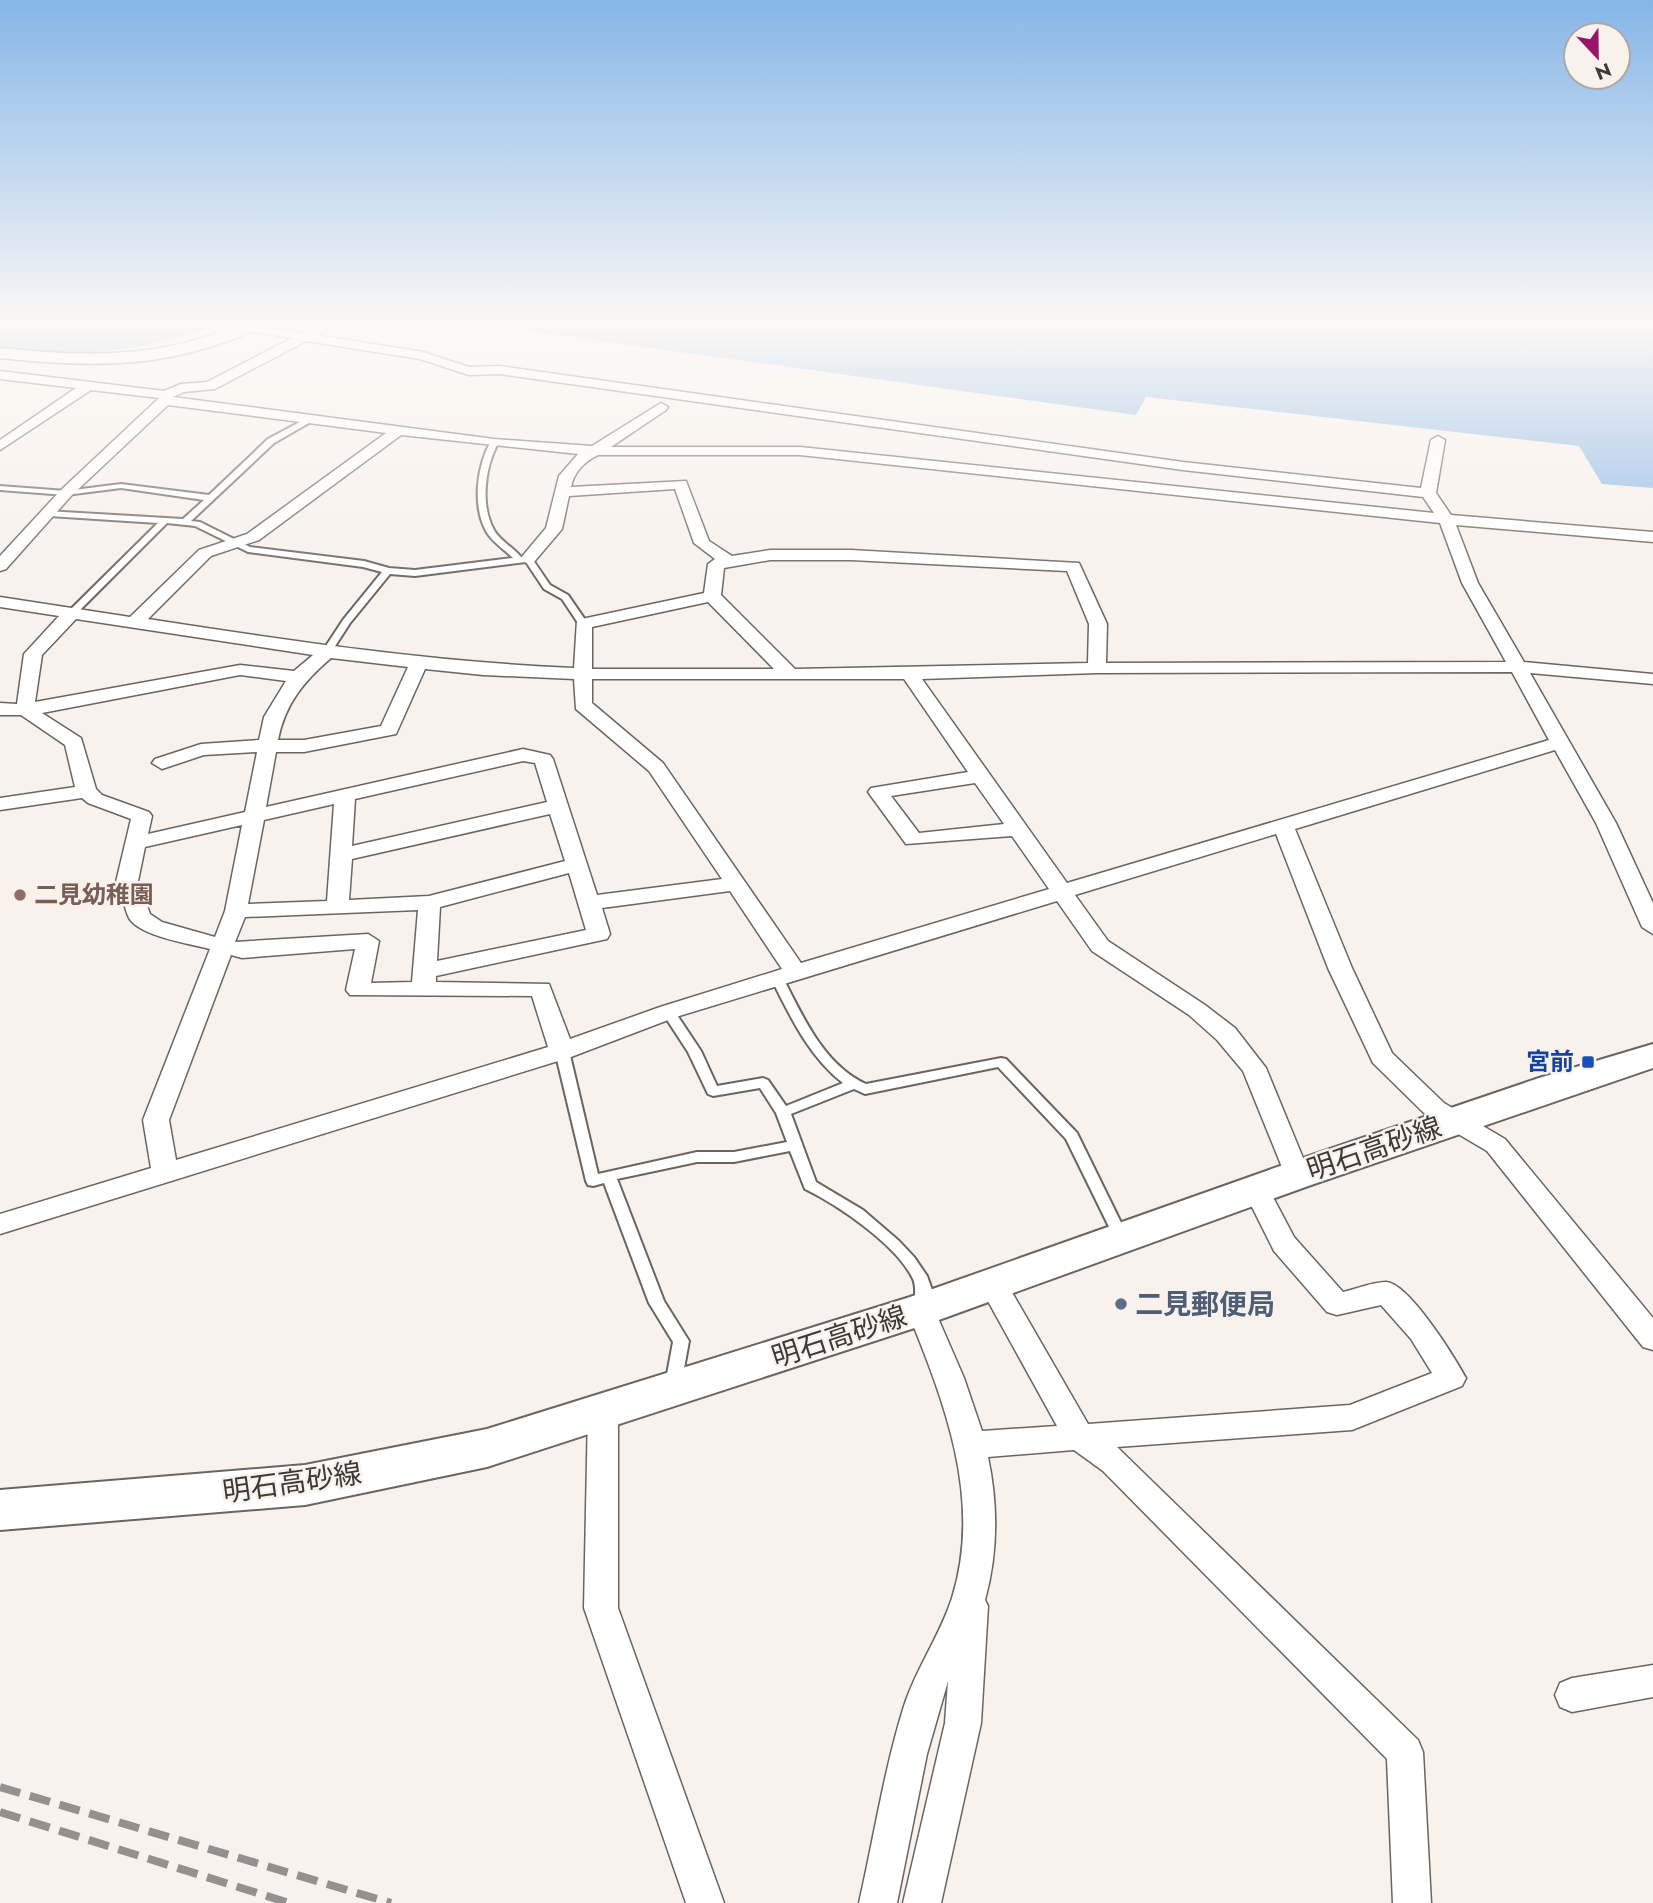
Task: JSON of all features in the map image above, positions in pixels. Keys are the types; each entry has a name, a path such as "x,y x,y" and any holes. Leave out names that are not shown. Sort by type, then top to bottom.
{"main road":[{"name":"明石高砂線","path":"0,1510 305,1485 487,1448 921,1310 1256,1189 1455,1120 1653,1056"}],"street":[{"path":"0,446 49,413"},
{"path":"0,566 66,493 149,413"},
{"path":"275,413 494,443 595,452 800,451 1446,519 1653,537"},
{"path":"523,560 554,529 566,476 581,458 595,452 652,413"},
{"path":"804,413 1169,464 1428,493"},
{"path":"135,621 205,553 253,537 284,517 400,429"},
{"path":"1438,440 1428,493 1446,519 1470,583 1520,667 1558,743 1606,823 1653,927"},
{"path":"563,492 681,484 702,543 727,560"},
{"path":"712,596 716,564 727,560 770,555 851,555 1073,566 1098,624 1097,668"},
{"path":"712,596 583,624 583,705 656,767 736,884 787,975"},
{"path":"712,596 790,674"},
{"path":"0,603 135,621 327,652 483,670 583,674 908,674 1097,668 1520,667 1653,679"},
{"path":"24,710 33,654 73,612"},
{"path":"165,1175 156,1120 236,911 273,717 298,677 327,652"},
{"path":"162,763 201,750 234,746 304,746 389,730 419,662"},
{"path":"0,709 24,710 240,670 298,677"},
{"path":"908,674 1060,894 1100,946 1198,1010 1226,1034 1254,1069 1297,1175"},
{"path":"24,710 74,742 86,791 95,799 142,816 127,882 132,887 140,917 154,927 242,951 368,941 358,990 424,980 599,934 542,759 523,755 136,843"},
{"path":"0,1224 562,1051 668,1012 787,975 1558,743"},
{"path":"979,776 878,792 913,840 1015,829"},
{"path":"0,804 86,791"},
{"path":"338,907 345,796"},
{"path":"340,855 557,806"},
{"path":"1283,826 1340,968 1382,1057 1435,1109 1496,1145 1653,1339"},
{"path":"236,911 429,903 576,865"},
{"path":"588,903 736,884"},
{"path":"424,980 429,903"},
{"path":"424,980 541,989 562,1051"},
{"path":"973,1446 1352,1417 1451,1378 1421,1331 1387,1293 1336,1304 1284,1244 1256,1189"},
{"path":"992,1283 1080,1438 1114,1462 1405,1752 1412,1903"},
{"path":"921,1310 954,1389 973,1446 982,1520 972,1589 963,1723 922,1903"},
{"path":"603,1411 601,1608 705,1903"},
{"path":"878,1903 922,1703 972,1589"},
{"path":"1572,1695 1653,1681"}],"lane":[{"path":"185,522 271,441 311,418"},
{"path":"494,443 486,454 482,482 488,528 499,541 508,545 547,587 565,597 583,624"},
{"path":"0,488 66,493 121,486 210,498"},
{"path":"49,513 197,524 248,548 364,564 388,571 415,573 523,560"},
{"path":"73,612 165,520"},
{"path":"327,652 346,622 388,571"},
{"path":"787,975 801,1024 824,1056 852,1085 865,1089 1001,1062 1072,1136 1121,1237"},
{"path":"668,1012 694,1051 713,1091 763,1083 783,1111 810,1185 825,1191 874,1224 909,1263 924,1288 921,1310"},
{"path":"562,1051 593,1181 697,1157 734,1157 795,1145"},
{"path":"783,1111 852,1085"},
{"path":"609,1177 657,1303 681,1341 672,1389"}],"water":[{"path":"1286,413 1653,413 1653,488 1602,484 1579,446"}],"railway":[{"path":"0,1787 391,1903"},
{"path":"0,1812 289,1903"}],"place":[{"name":"二見幼稚園","path":"20,895"},
{"name":"宮前","path":"1588,1062"},
{"name":"二見郵便局","path":"1121,1304"}]}
